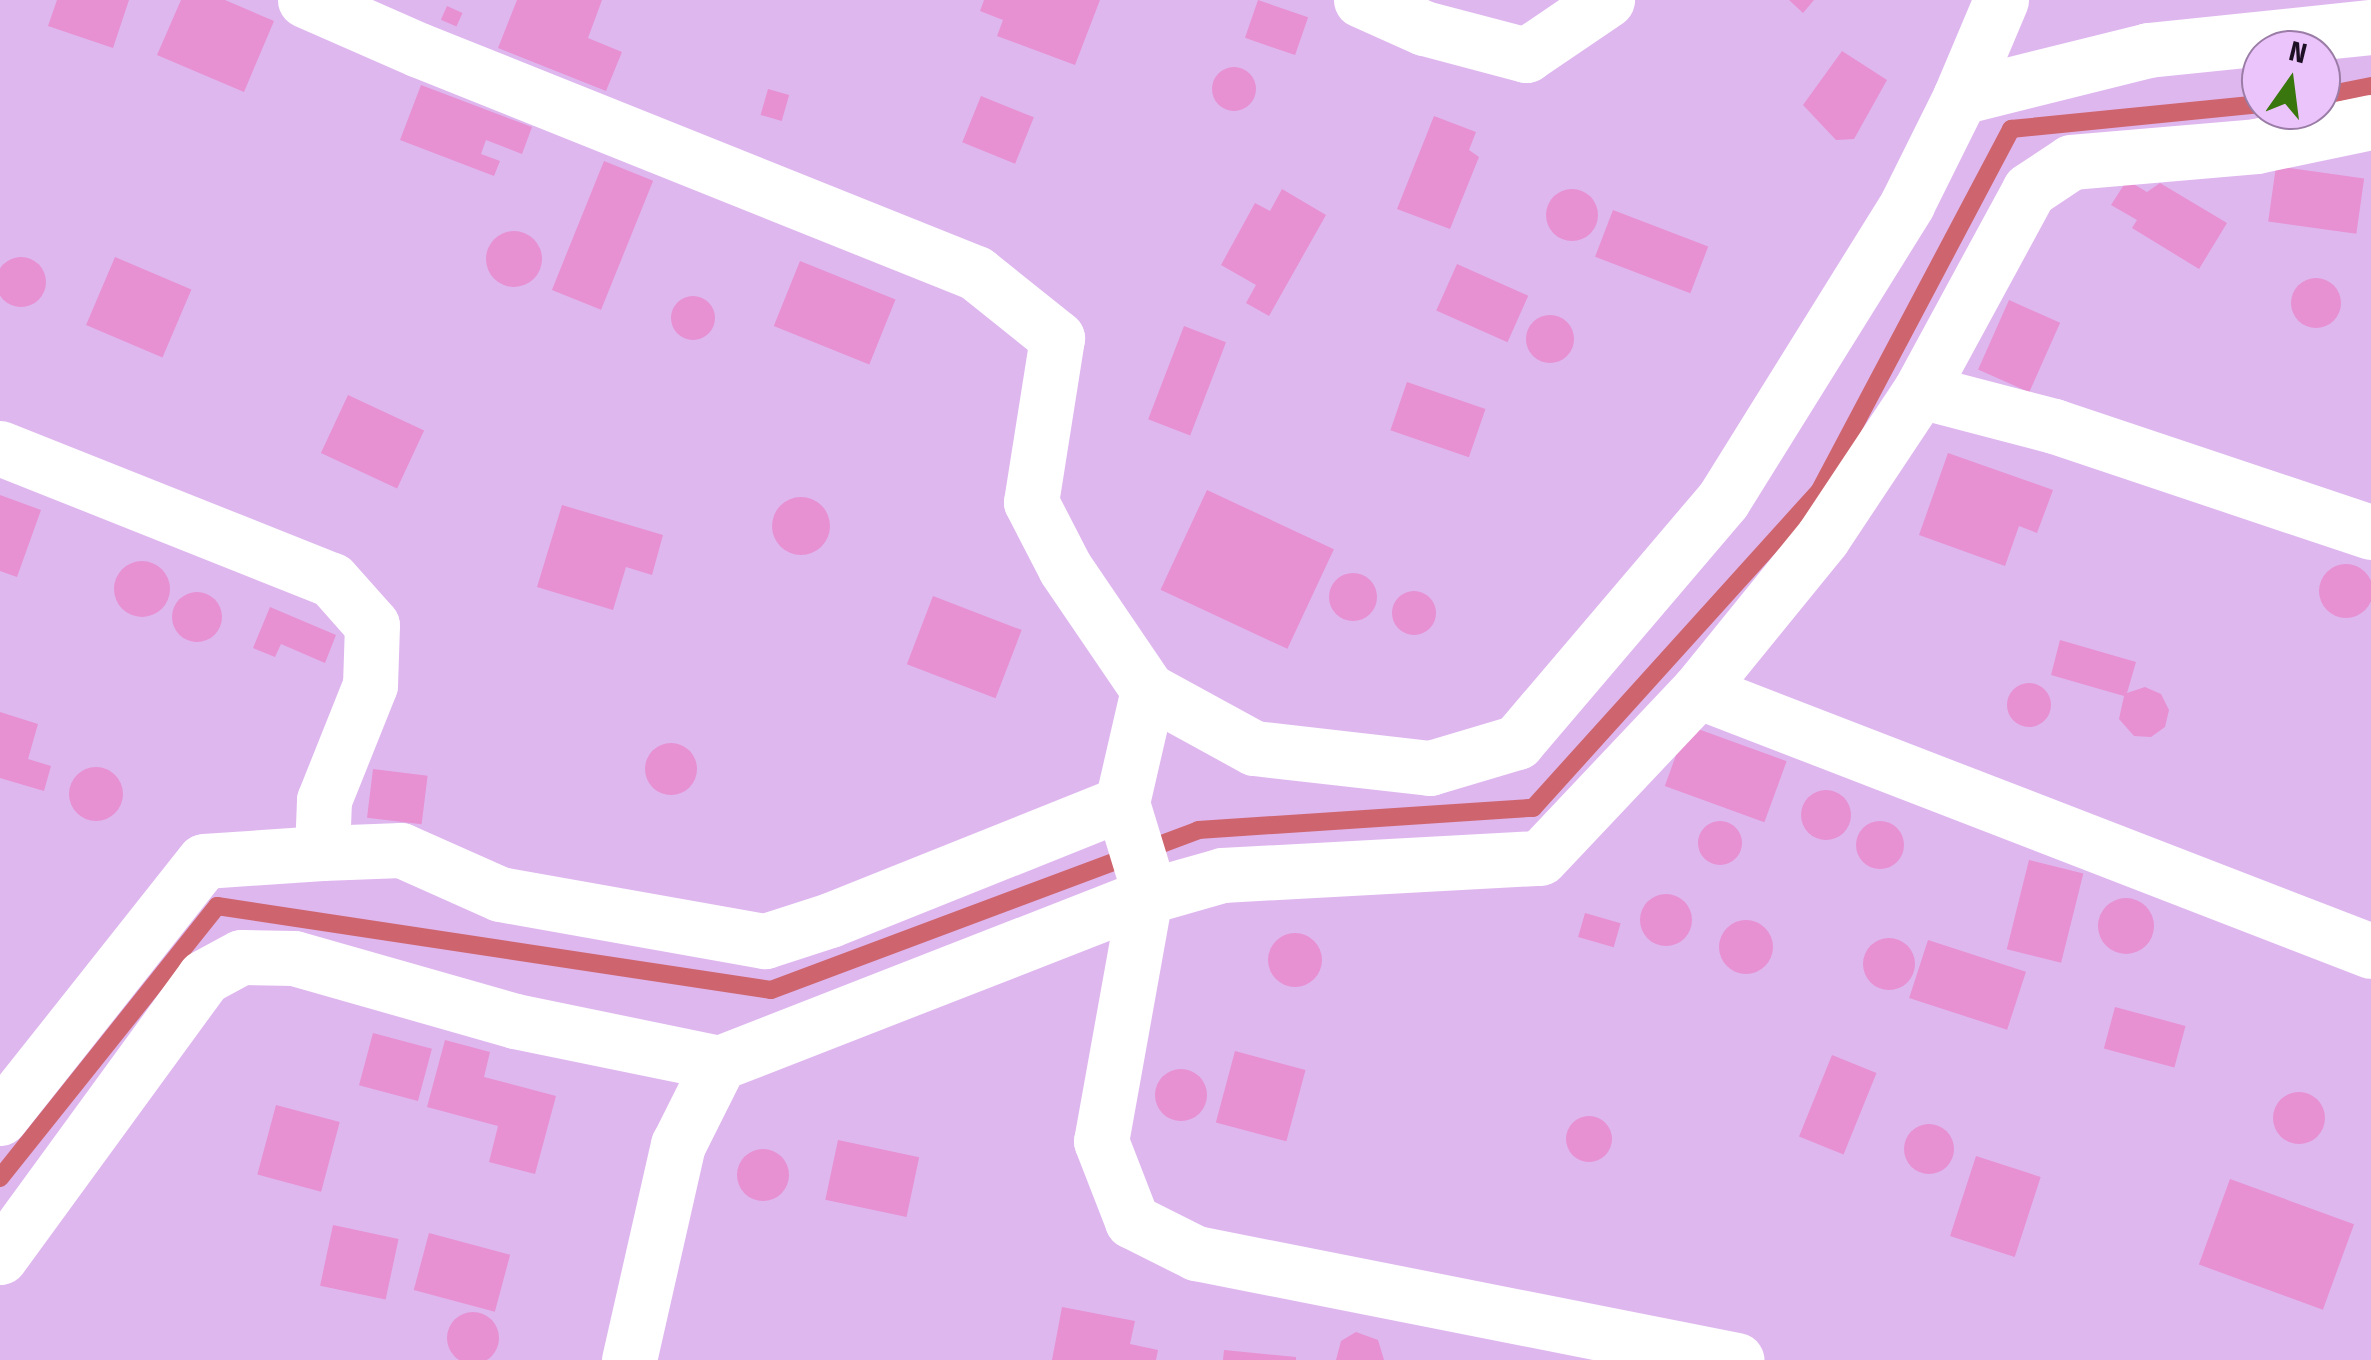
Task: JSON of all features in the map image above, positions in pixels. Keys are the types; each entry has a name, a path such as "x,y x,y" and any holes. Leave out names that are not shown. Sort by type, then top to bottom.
{"street":[{"path":"305,0 419,50 976,272 1057,338 1031,502 1066,568 1148,690 1254,748 1430,768 1517,742 1724,500 1907,204 1960,97 2001,0"},
{"path":"1360,0 1424,28 1526,56 1607,0"},
{"path":"1960,97 2148,50 2371,27"},
{"path":"0,1118 204,861 401,850 500,894 765,941 830,920 1135,852 1222,875 1540,858 1698,691 1823,537 1920,391 2029,190 2070,162 2256,146 2371,122"},
{"path":"1920,391 2054,426 2167,467 2371,532"},
{"path":"0,448 332,580 372,624 370,685 324,800 322,853"},
{"path":"1148,690 1135,852 1101,1140 1132,1222 1196,1253 1738,1360"},
{"path":"1698,691 2371,951"},
{"path":"629,1360 678,1145 719,1064 1135,852"},
{"path":"0,1256 204,977 241,956 294,958 515,1021 719,1064"}],"building":[{"path":"57,0 129,0 113,48 48,26"},
{"path":"181,0 225,0 274,21 244,92 157,55"},
{"path":"517,0 602,0 588,38 622,52 606,91 498,48"},
{"path":"984,0 1100,0 1075,65 997,36 1003,20 980,11"},
{"path":"1258,0 1308,17 1295,55 1245,38"},
{"path":"1789,0 1814,0 1803,13"},
{"path":"447,6 463,13 456,27 441,20"},
{"path":"1842,51 1887,80 1854,139 1836,140 1803,105"},
{"path":"1234,67 1250,73 1256,89 1250,105 1234,111 1218,105 1212,89 1218,73"},
{"path":"421,85 532,127 522,154 486,140 481,154 500,161 494,176 400,140"},
{"path":"768,89 789,95 782,121 761,115"},
{"path":"981,96 1034,117 1015,164 962,142"},
{"path":"1434,116 1476,132 1469,150 1479,157 1450,229 1397,209"},
{"path":"604,161 653,181 601,310 552,290"},
{"path":"2276,166 2364,178 2356,234 2268,221"},
{"path":"2127,180 2147,192 2160,183 2227,223 2199,269 2132,228 2137,220 2111,205"},
{"path":"1282,189 1326,215 1269,316 1246,303 1256,285 1221,265 1255,203 1270,211"},
{"path":"1572,189 1590,197 1598,215 1590,233 1572,241 1554,233 1546,215 1554,197"},
{"path":"1613,210 1708,247 1690,293 1595,257"},
{"path":"514,231 534,239 542,259 534,279 514,287 494,279 486,259 494,239"},
{"path":"21,257 39,264 46,282 39,300 21,307 3,300 -4,282 3,264"},
{"path":"115,257 191,289 162,358 86,325"},
{"path":"800,261 895,300 869,364 774,326"},
{"path":"1457,264 1528,296 1508,342 1436,311"},
{"path":"2316,278 2334,285 2341,303 2334,321 2316,328 2298,321 2291,303 2298,285"},
{"path":"693,296 708,303 715,318 708,333 693,340 678,333 671,318 678,303"},
{"path":"2009,300 2060,323 2029,392 1978,369"},
{"path":"1550,315 1567,322 1574,339 1567,356 1550,363 1533,356 1526,339 1533,322"},
{"path":"1184,326 1226,342 1190,435 1148,419"},
{"path":"1407,382 1485,409 1469,457 1390,430"},
{"path":"348,395 424,430 397,489 321,453"},
{"path":"1948,453 2053,490 2037,533 2019,526 2005,566 1919,535"},
{"path":"1207,490 1334,549 1287,649 1161,590"},
{"path":"0,495 41,510 17,577 0,571"},
{"path":"801,497 821,506 830,526 821,546 801,555 781,546 772,526 781,506"},
{"path":"562,505 663,535 652,575 626,567 613,610 537,587"},
{"path":"142,561 162,569 170,589 162,609 142,617 122,609 114,589 122,569"},
{"path":"2346,564 2365,572 2373,591 2365,610 2346,618 2327,610 2319,591 2327,572"},
{"path":"1353,573 1370,580 1377,597 1370,614 1353,621 1336,614 1329,597 1336,580"},
{"path":"1414,591 1430,597 1436,613 1430,629 1414,635 1398,629 1392,613 1398,597"},
{"path":"197,592 215,599 222,617 215,635 197,642 179,635 172,617 179,599"},
{"path":"933,596 1022,630 996,698 907,664"},
{"path":"270,607 336,635 325,663 281,644 275,657 253,648"},
{"path":"2060,640 2136,662 2127,693 2145,687 2161,694 2169,710 2165,727 2151,737 2134,736 2119,719 2124,696 2051,675"},
{"path":"2029,683 2045,689 2051,705 2045,721 2029,727 2013,721 2007,705 2013,689"},
{"path":"0,712 38,724 28,759 51,766 44,791 0,778"},
{"path":"1687,725 1787,761 1764,822 1665,786"},
{"path":"671,743 689,751 697,769 689,787 671,795 653,787 645,769 653,751"},
{"path":"96,767 115,775 123,794 115,813 96,821 77,813 69,794 77,775"},
{"path":"373,769 428,776 422,824 367,818"},
{"path":"1826,790 1843,798 1851,815 1843,832 1826,840 1809,832 1801,815 1809,798"},
{"path":"1720,821 1736,827 1742,843 1736,859 1720,865 1704,859 1698,843 1704,827"},
{"path":"1880,821 1897,828 1904,845 1897,862 1880,869 1863,862 1856,845 1863,828"},
{"path":"2029,860 2083,874 2061,963 2007,949"},
{"path":"1666,894 1685,901 1692,920 1685,939 1666,946 1647,939 1640,920 1647,901"},
{"path":"2126,898 2146,906 2154,926 2146,946 2126,954 2106,946 2098,926 2106,906"},
{"path":"1585,913 1621,923 1614,947 1578,937"},
{"path":"1746,920 1765,928 1773,947 1765,966 1746,974 1727,966 1719,947 1727,928"},
{"path":"1295,933 1314,941 1322,960 1314,979 1295,987 1276,979 1268,960 1276,941"},
{"path":"1889,938 1908,945 1915,964 1908,983 1889,990 1870,983 1863,964 1870,945"},
{"path":"1928,940 2026,972 2007,1030 1909,998"},
{"path":"2115,1007 2186,1026 2174,1067 2104,1049"},
{"path":"373,1033 432,1049 418,1101 359,1085"},
{"path":"445,1040 490,1052 484,1077 556,1096 535,1174 489,1162 498,1126 427,1107"},
{"path":"1235,1051 1306,1070 1286,1141 1216,1122"},
{"path":"1832,1055 1877,1073 1844,1155 1799,1137"},
{"path":"1181,1069 1199,1077 1207,1095 1199,1113 1181,1121 1163,1113 1155,1095 1163,1077"},
{"path":"2299,1092 2317,1100 2325,1118 2317,1136 2299,1144 2281,1136 2273,1118 2281,1100"},
{"path":"276,1105 340,1122 321,1192 257,1175"},
{"path":"1589,1116 1605,1123 1612,1139 1605,1155 1589,1162 1573,1155 1566,1139 1573,1123"},
{"path":"1929,1124 1946,1132 1954,1149 1946,1166 1929,1174 1912,1166 1904,1149 1912,1132"},
{"path":"838,1140 919,1157 907,1217 825,1200"},
{"path":"763,1149 781,1157 789,1175 781,1193 763,1201 745,1193 737,1175 745,1157"},
{"path":"1976,1156 2041,1177 2015,1257 1950,1236"},
{"path":"2230,1179 2354,1224 2323,1310 2199,1265"},
{"path":"333,1225 399,1239 386,1300 320,1286"},
{"path":"429,1233 510,1255 495,1312 414,1290"},
{"path":"1062,1307 1135,1321 1130,1344 1158,1350 1156,1360 1052,1360"},
{"path":"473,1312 492,1319 499,1338 492,1357 473,1364 454,1357 447,1338 454,1319"},
{"path":"1356,1332 1378,1340 1384,1360 1336,1360 1341,1341"},
{"path":"1224,1350 1296,1357 1296,1360 1223,1360"}],"waterway":[{"path":"2341,92 2371,86"},
{"path":"0,1178 217,906 771,990 1198,830 1533,808 1819,492 2011,129 2241,106"}]}
